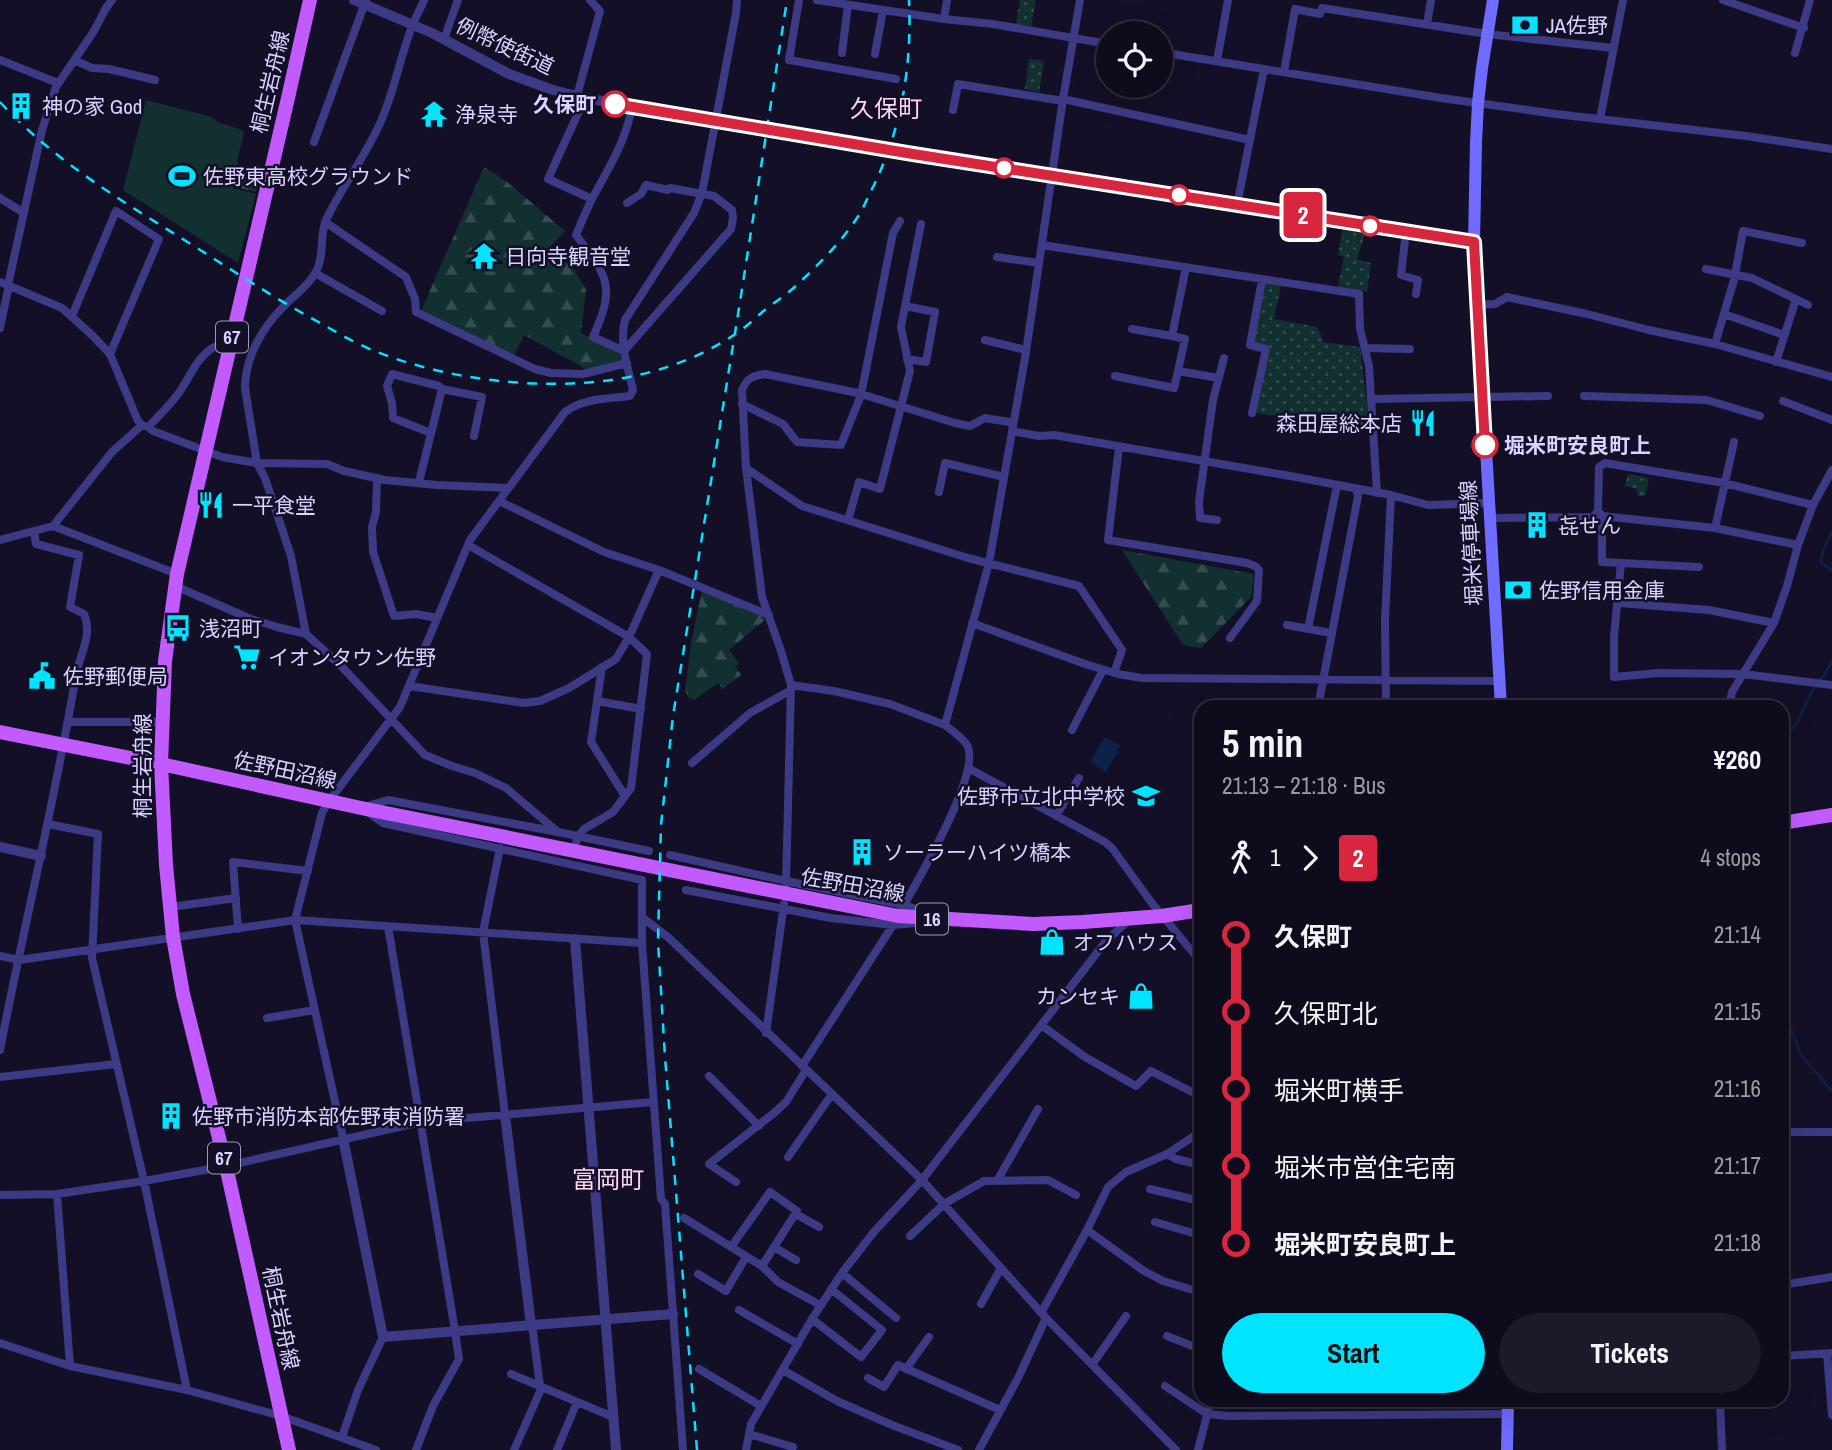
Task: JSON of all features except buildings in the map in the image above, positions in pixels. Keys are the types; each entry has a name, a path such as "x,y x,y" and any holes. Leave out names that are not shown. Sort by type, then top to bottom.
{"main road":[{"name":"桐生岩舟線","path":"289,1450 226,1166 190,1030 173,937 164,844 161,764 165,661 176,580 310,0"},
{"name":"堀米停車場線","path":"1493,0 1478,103 1474,242 1500,700"},
{"name":"佐野田沼線","path":"0,732 360,808 898,915 1033,923 1162,916 1194,910"},
{"path":"1789,823 1832,815"},
{"path":"1507,1450 1508,1407"}],"street":[{"path":"0,328 6,284 42,130 58,83 112,0"},
{"path":"306,634 291,556 265,478 257,463 246,388 248,366 261,335 282,308 303,290 315,273 321,259 326,222 380,124 413,24 424,0"},
{"path":"443,39 458,0"},
{"path":"590,0 600,11 581,97 548,179 592,199"},
{"path":"342,1437 358,1390 383,1337 344,1139 295,920 322,813 328,801 400,707 468,545 508,488 573,405 630,396 634,390 624,351 622,332 625,320 694,213 702,193 737,0"},
{"path":"799,0 789,60 896,79"},
{"path":"817,0 993,24 1096,42"},
{"path":"944,19 947,0"},
{"path":"945,724 989,563 1027,350 1051,175 1080,0"},
{"path":"1217,61 1228,0"},
{"path":"1427,24 1431,0"},
{"path":"1601,119 1623,0"},
{"path":"1723,0 1803,27"},
{"path":"1795,53 1810,0"},
{"path":"314,142 362,1"},
{"name":"例幣使街道","path":"362,1 509,74 581,97 1474,242"},
{"path":"842,53 848,5"},
{"path":"1284,72 1294,9 1320,14 1322,8 1487,34 1613,48"},
{"path":"875,54 883,10"},
{"path":"1173,54 1478,103 1832,149"},
{"path":"0,60 58,83"},
{"path":"74,60 92,68 155,80"},
{"path":"1237,205 1264,69"},
{"path":"953,110 958,84 1063,99 1250,140"},
{"path":"624,351 593,337 603,314 607,289 604,276 576,235 619,150 628,128 632,107"},
{"path":"624,351 731,229 733,218 732,210 714,197 670,188 668,190 646,185 641,194 627,203"},
{"path":"0,198 24,212"},
{"path":"72,316 116,211 159,239 110,354"},
{"path":"742,404 783,424 797,442 841,445 861,395 893,233 900,221"},
{"path":"326,222 407,277 415,299 416,312 462,336 535,369 560,375 583,374 627,363"},
{"path":"848,520 859,482 880,488 910,371 901,327 921,224"},
{"path":"1406,231 1401,275 1418,280 1416,294"},
{"path":"1716,344 1735,274 1743,231 1802,243"},
{"path":"1042,245 1359,294 1360,329 1369,366 1377,493"},
{"path":"998,257 1039,263"},
{"path":"1172,336 1186,267"},
{"path":"1706,269 1752,278 1808,305"},
{"path":"315,273 382,311"},
{"path":"1252,413 1266,349 1250,345 1262,280"},
{"path":"6,284 62,307 93,335 110,354 138,421 153,431 222,457 257,463 327,464 377,479 508,488"},
{"path":"1476,305 1495,304 1507,297 1716,344 1832,377"},
{"path":"1776,362 1796,299"},
{"path":"905,306 935,312 926,362 907,359"},
{"path":"1724,314 1784,335"},
{"path":"1115,376 1174,388 1185,339 1132,329"},
{"path":"985,340 1027,350"},
{"path":"0,540 53,526 111,452 175,399 197,362 214,347"},
{"path":"1365,348 1410,349"},
{"path":"1217,520 1200,518 1199,501 1213,400 1224,358"},
{"path":"1178,371 1219,379"},
{"path":"431,433 393,418 387,386 392,374 442,389 482,397 474,436"},
{"path":"786,883 791,688 782,651 762,597 746,468 742,404 742,390 752,376 765,374 861,395 955,424 970,426 985,418 1009,422 1012,428 1039,436 1054,435 1205,461 1391,495 1428,505 1488,503"},
{"path":"419,482 442,389"},
{"path":"1584,396 1707,400 1760,416"},
{"path":"1371,399 1548,397"},
{"path":"1783,401 1832,420"},
{"path":"1715,528 1734,442"},
{"path":"1119,447 1108,540 1247,563 1259,570 1257,601 1230,638"},
{"path":"939,492 945,463 1004,477"},
{"path":"1699,567 1602,562 1599,467 1605,464 1724,484 1813,505"},
{"path":"746,468 802,506 968,558 1079,586 1122,650 1114,673"},
{"path":"1730,700 1732,692 1774,623 1813,505 1832,470"},
{"path":"377,479 376,512 372,527 373,551 394,616 416,614 437,618"},
{"path":"1308,629 1337,485"},
{"path":"1319,700 1358,496 1356,489"},
{"path":"1386,700 1385,620 1391,495"},
{"path":"499,501 604,552 659,570 769,615"},
{"path":"1489,518 1593,517 1600,514 1715,528 1798,545"},
{"path":"53,526 176,580 251,619 306,634 342,667 425,755 475,773 506,788 558,832"},
{"path":"0,1048 48,824 78,663 87,639 88,623 84,614 70,607 79,555 36,544 34,531"},
{"path":"468,545 629,638 647,654 631,788 613,812 584,829 577,840"},
{"path":"1621,563 1614,636 1614,677 1658,673 1743,674 1832,685"},
{"path":"409,686 524,703 540,701 569,688 615,659 629,638 659,570"},
{"path":"1617,605 1621,603 1709,610 1774,623"},
{"path":"972,623 1102,670 1142,678 1499,681"},
{"path":"1287,625 1331,633"},
{"path":"602,667 592,741 625,796"},
{"path":"1072,730 1102,670"},
{"path":"692,763 750,713 791,688 834,691 890,704 945,724 967,745 970,758 954,810 898,915 786,1102 709,1164 736,1182"},
{"path":"597,701 641,709"},
{"path":"68,722 162,722"},
{"path":"968,768 1105,842 1194,954"},
{"path":"1056,816 1079,778"},
{"path":"360,808 388,800 558,832 577,840 649,851"},
{"path":"360,808 383,823 572,862 642,880 642,943 653,1102 661,1199 665,1204 683,1450"},
{"path":"48,824 98,834 92,958 144,1181 187,1391"},
{"path":"0,847 41,856"},
{"path":"500,848 483,932 541,1387 514,1450"},
{"path":"670,855 786,883 898,915"},
{"path":"238,929 233,862 307,871"},
{"path":"686,890 783,906 831,918 898,915"},
{"path":"171,907 236,898"},
{"path":"766,1033 783,906"},
{"path":"643,918 669,938 922,1180 1043,1316 1176,1450"},
{"path":"746,1450 751,1424 820,1304 842,1273 873,1233 922,1180 1106,941 1130,918"},
{"path":"0,956 19,960 295,920 642,943"},
{"path":"388,926 458,1359 433,1406 416,1450"},
{"path":"575,939 616,1450"},
{"path":"267,1018 315,1010"},
{"path":"1041,1025 1085,1057 1136,1086 1151,1071 1194,1093"},
{"path":"0,1077 116,1064"},
{"path":"709,1076 759,1126"},
{"path":"788,1157 832,1094"},
{"path":"0,1195 57,1194 144,1181 226,1166 421,1122 653,1102"},
{"path":"997,1181 1038,1109"},
{"path":"1789,1132 1832,1132"},
{"path":"979,1450 1108,1187 1126,1172 1167,1154 1194,1136"},
{"path":"1167,1154 1194,1164"},
{"path":"910,1236 944,1204 984,1181 1048,1180 1076,1195"},
{"path":"1150,1189 1194,1200"},
{"path":"731,1247 770,1192 797,1212 796,1214 819,1227"},
{"path":"57,1194 70,1366"},
{"path":"762,1266 796,1214"},
{"path":"684,1218 762,1266 778,1282 820,1304"},
{"path":"1155,1222 1194,1233"},
{"path":"1087,1230 1163,1282 1194,1290"},
{"path":"775,1247 796,1260"},
{"path":"698,1274 726,1291 746,1257"},
{"path":"981,1304 1001,1268"},
{"path":"842,1273 897,1318"},
{"path":"1789,1284 1832,1277"},
{"path":"812,1319 861,1357 882,1330 831,1289"},
{"path":"739,1310 797,1344"},
{"path":"383,1337 673,1314"},
{"path":"1092,1365 1126,1315"},
{"path":"1167,1336 1194,1347"},
{"path":"906,1369 929,1338"},
{"path":"0,1343 70,1366 187,1391 281,1416 376,1450"},
{"path":"1789,1356 1829,1353 1832,1415"},
{"path":"868,1378 884,1387 898,1365 1000,1410"},
{"path":"698,1369 761,1406"},
{"path":"783,1370 836,1401 958,1450"},
{"path":"511,1374 613,1416"},
{"path":"1166,1386 1194,1405"},
{"path":"557,1450 577,1402"},
{"path":"1197,1407 1207,1414 1228,1416 1507,1414"},
{"path":"1198,1450 1209,1407"},
{"path":"1720,1407 1722,1450"},
{"path":"749,1434 793,1447"}],"green space":[{"path":"1020,0 1036,0 1031,27 1016,24"},
{"path":"1029,59 1044,61 1039,92 1025,89"},
{"name":"佐野東高校グラウンド","path":"146,100 212,117 218,122 242,130 244,134 233,188 256,194 238,263 123,190"},
{"path":"246,167 262,171 256,192 240,188"},
{"path":"484,167 507,182 565,231 550,247 574,269 586,290 581,333 620,353 621,362 588,370 524,335 514,356 421,311"},
{"path":"1343,227 1366,231 1357,259 1371,263 1367,292 1338,288 1344,257 1338,255"},
{"path":"1264,282 1281,286 1274,319 1318,327 1323,342 1360,347 1370,428 1255,413 1268,347 1253,343"},
{"path":"1628,474 1649,478 1645,496 1637,496 1637,489 1625,486"},
{"path":"1122,550 1254,574 1251,597 1201,648 1183,645"},
{"path":"702,590 762,615 765,620 729,650 739,664 735,666 741,675 723,689 718,683 694,700 688,697 685,690"}],"water":[{"path":"1105,737 1121,746 1106,772 1090,762"}],"waterway":[{"path":"1832,532 1823,551 1821,563 1832,570"},
{"path":"1789,732 1799,720 1819,679 1832,662"},
{"path":"1789,1023 1801,1055 1832,1091"}],"railway":[{"path":"697,1450 658,941 661,825 673,716 787,0"},
{"path":"0,102 68,163 119,199 274,297 359,344 405,362 477,378 553,384 591,382 661,369 720,343 745,327 792,289 837,244 862,210 892,141 907,71 909,0"}],"bus line":[{"name":"2","path":"615,104 1474,242 1485,445"}],"place":[{"name":"JA佐野","path":"1525,25"},
{"name":"久保町","path":"615,104"},
{"name":"神の家 God","path":"21,106"},
{"name":"浄泉寺","path":"434,114"},
{"name":"佐野東高校グラウンド","path":"182,176"},
{"name":"日向寺観音堂","path":"484,256"},
{"name":"森田屋総本店","path":"1423,423"},
{"name":"堀米町安良町上","path":"1485,445"},
{"name":"一平食堂","path":"211,505"},
{"name":"㐂せん","path":"1537,525"},
{"name":"佐野信用金庫","path":"1518,590"},
{"name":"浅沼町","path":"178,628"},
{"name":"イオンタウン佐野","path":"247,657"},
{"name":"佐野郵便局","path":"42,676"},
{"name":"佐野市立北中学校","path":"1146,796"},
{"name":"ソーラーハイツ橋本","path":"862,852"},
{"name":"オフハウス","path":"1052,942"},
{"name":"カンセキ","path":"1141,996"},
{"name":"佐野市消防本部佐野東消防署","path":"171,1116"}],"district":[{"name":"久保町","path":"886,108"},
{"name":"富岡町","path":"608,1179"}]}
